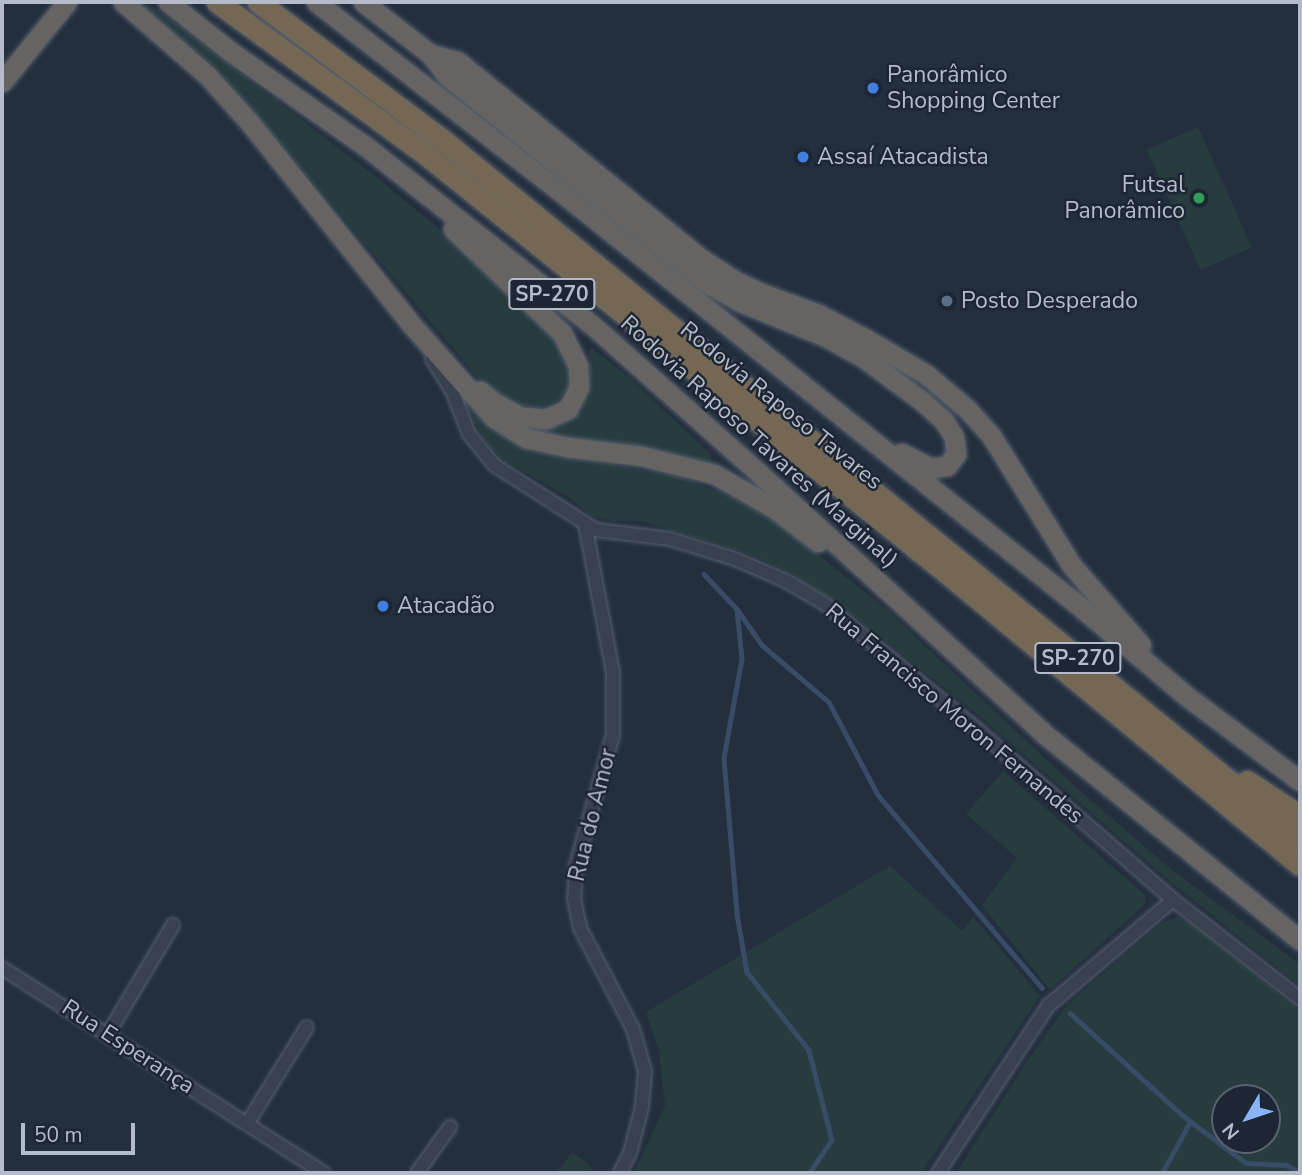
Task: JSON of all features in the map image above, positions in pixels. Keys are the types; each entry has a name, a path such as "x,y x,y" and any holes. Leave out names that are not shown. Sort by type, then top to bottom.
{"highway":[{"path":"2,82 55,11 67,2"},
{"path":"55,11 84,2"},
{"name":"Rodovia Raposo Tavares (Marginal)","path":"168,2 231,52 364,145 590,324 1093,776 1300,940"},
{"name":"Rodovia Raposo Tavares","path":"217,2 424,153 957,582 1300,865"},
{"name":"Rodovia Raposo Tavares","path":"258,2 440,138 1300,839"},
{"name":"SP-270","path":"316,2 1083,608 1185,695 1300,781"},
{"path":"363,2 430,54 447,76 704,281 738,301 828,338 895,378 944,421 954,437 956,454 947,466 931,468 907,457 733,331"},
{"path":"122,3 207,75 250,123 410,323 494,418 526,438 567,447 641,456 714,474 775,509 913,614"},
{"path":"430,54 457,61 703,260 761,293 818,314 866,339 926,375 968,410 999,447 1072,566 1185,695"},
{"path":"364,145 562,333 578,366 579,387 568,409 546,419 519,415 492,401 428,342"},
{"path":"1177,738 1300,816"}],"street":[{"name":"Rua Francisco Moron Fernandes","path":"410,323 453,393 469,434 480,451 494,465 585,523 606,533 670,538 736,559 786,581 825,604 972,725 1173,900 1300,999"},
{"name":"Rua do Amor","path":"585,523 606,619 613,672 613,735 576,866 574,899 580,928 633,1029 645,1071 642,1107 630,1153 620,1173"},
{"path":"937,1173 1048,1006 1173,900"},
{"path":"108,1034 173,925"},
{"name":"Rua Esperança","path":"2,968 324,1173"},
{"path":"247,1124 307,1027"},
{"path":"416,1173 450,1127"}],"green space":[{"path":"134,2 147,2 374,175 529,303 556,338 569,369 569,387 559,400 541,407 519,405 498,396 478,378 216,67"},
{"name":"Futsal Panorâmico","path":"1198,127 1252,248 1201,270 1147,150"},
{"path":"592,348 630,378 710,454 712,463 593,444 526,429 514,420 566,420 578,412 590,381 589,351"},
{"path":"470,401 564,456 677,476 727,495 781,525 887,610 1079,790 1172,870 1300,964 1300,986 1172,883 976,713 835,601 788,572 741,551 641,521 611,521 591,516 572,499 500,458 481,435 469,410"},
{"path":"1003,771 1145,895 1145,904 1050,990 982,905 1017,858 966,814"},
{"path":"890,866 962,931 973,917 1040,996 921,1173 634,1173 665,1106 659,1050 646,1012"},
{"path":"1177,917 1189,922 1300,1011 1300,1173 956,1173 1027,1061 1067,1005 1161,923"},
{"path":"572,1152 593,1168 590,1173 556,1173"}],"waterway":[{"path":"704,574 737,609 762,645 829,702 878,795 1042,988"},
{"path":"737,609 742,659 724,758 737,914 747,972 809,1050 832,1140 810,1173"},
{"path":"1070,1013 1181,1114 1246,1163 1286,1165 1300,1172"},
{"path":"1162,1173 1190,1122"}],"place":[{"name":"Panorâmico Shopping Center","path":"873,88"},
{"name":"Assaí Atacadista","path":"803,157"},
{"name":"Futsal Panorâmico","path":"1199,198"},
{"name":"Posto Desperado","path":"947,301"},
{"name":"Atacadão","path":"383,606"}]}
